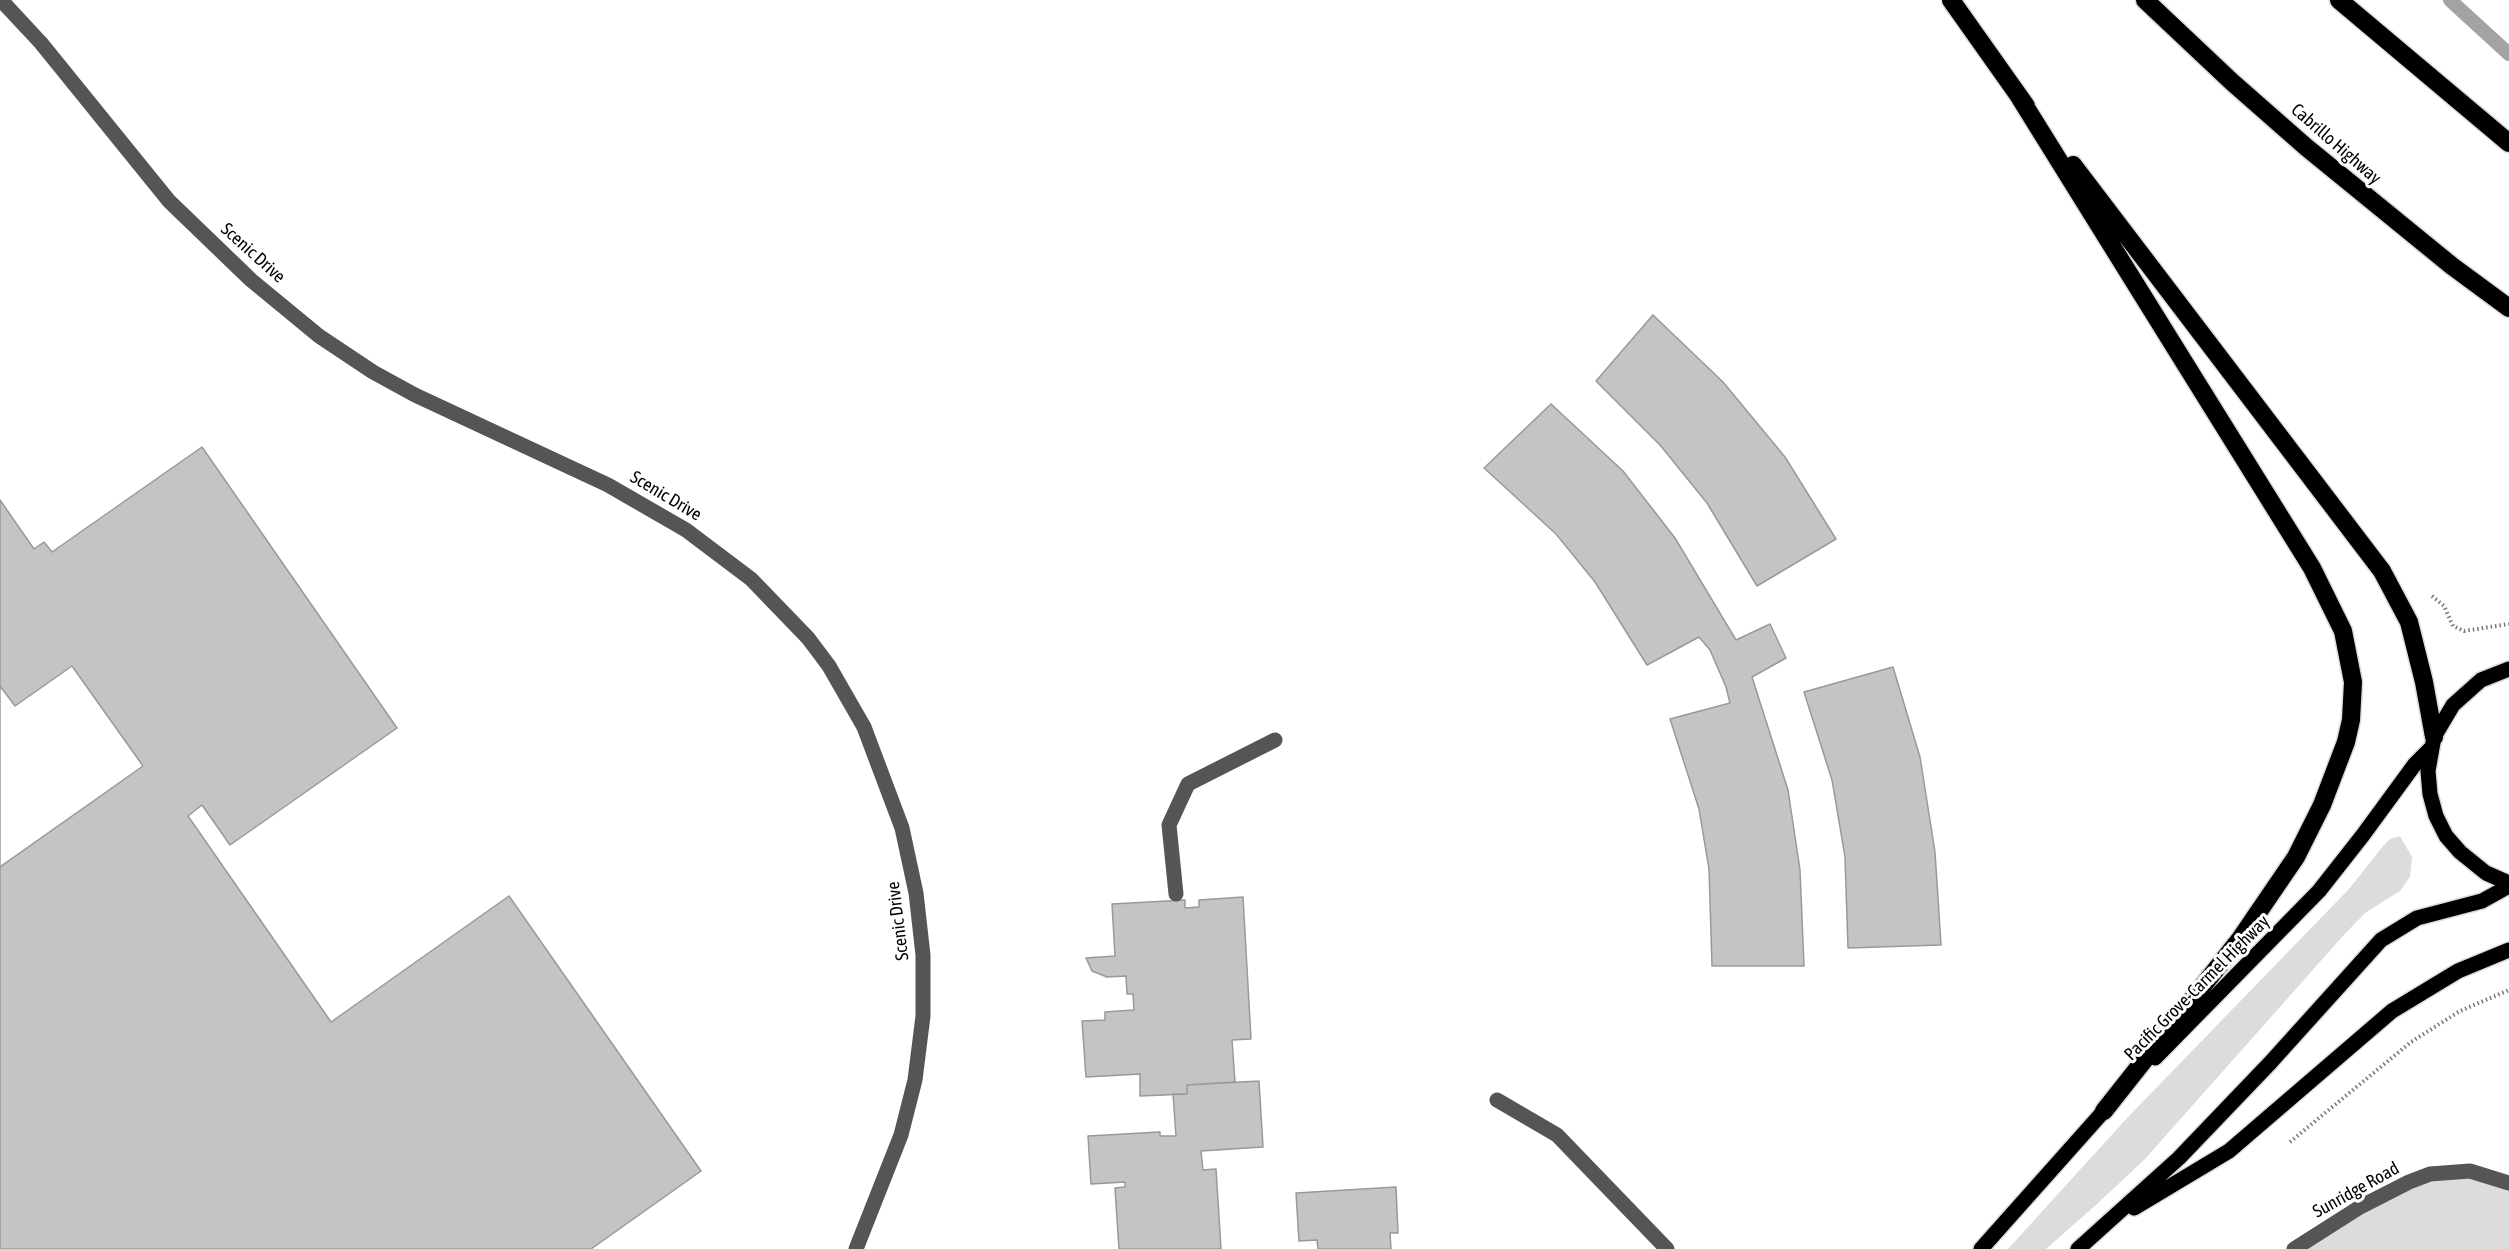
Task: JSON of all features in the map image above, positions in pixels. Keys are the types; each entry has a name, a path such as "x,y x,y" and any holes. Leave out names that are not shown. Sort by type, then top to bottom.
{"highway":[{"path":"1951,0 2020,98 2129,237 2382,571 2402,606 2411,630 2424,682 2433,742"},
{"name":"Cabrillo Highway","path":"2145,0 2232,82 2324,162 2452,266 2509,308"},
{"path":"2339,0 2509,143"},
{"path":"2020,98 2312,568 2343,631 2353,682 2351,720 2346,741 2322,805 2296,857 2260,912 2104,1112"}],"main road":[{"path":"2509,669 2481,680 2466,691 2447,712 2433,742 2428,771 2430,794 2436,816 2446,836 2460,852 2486,873 2509,884"},
{"name":"Pacific Grove-Carmel Highway","path":"1981,1249 2104,1112 2319,891 2433,742"},
{"path":"2078,1249 2108,1224 2236,1099 2381,940 2417,918 2482,901 2509,884"},
{"path":"2108,1224 2229,1151 2392,1011 2450,975 2509,950"}],"street":[{"name":"Scenic Drive","path":"1,0 41,43 169,201 251,280 319,336 374,372 415,395 608,485 686,530 751,579 808,638 829,666 864,727 902,828 916,893 923,955 920,1048 909,1107 891,1165 856,1249"},
{"path":"1176,894 1169,825 1188,784 1275,740"},
{"path":"1497,1100 1557,1135 1667,1249"},
{"name":"Sunridge Road","path":"2294,1249 2369,1202 2430,1174 2470,1171 2509,1183"}],"path":[{"path":"2426,596 2435,595 2444,606 2453,626 2464,631 2509,624"}],"shaded area":[{"path":"2400,836 2412,857 2410,877 2400,891 2365,913 2145,1159 2097,1204 2046,1249 2008,1249 2128,1117 2349,889 2383,846 2390,839"},
{"path":"2449,1171 2509,1183 2509,1249 2294,1249 2320,1232"}],"building":[{"path":"1653,315 1723,382 1785,457 1836,539 1757,586 1707,503 1660,445 1596,381"},
{"path":"1551,404 1623,471 1675,538 1736,640 1770,624 1786,658 1752,677 1788,790 1800,870 1804,966 1712,966 1709,869 1699,809 1670,719 1730,703 1726,687 1710,650 1699,637 1647,665 1595,582 1556,534 1484,468"},
{"path":"202,447 397,728 230,845 202,805 188,816 331,1022 509,896 701,1171 591,1249 0,1249 0,500 34,549 44,542 52,552"},
{"path":"72,666 143,766 0,867 0,686 15,706"},
{"path":"1893,667 1920,757 1935,852 1941,945 1848,948 1845,857 1832,780 1804,692"},
{"path":"1243,897 1251,1039 1232,1040 1235,1082 1187,1085 1187,1094 1140,1096 1140,1074 1086,1077 1082,1021 1105,1020 1105,1012 1134,1010 1133,994 1127,994 1126,976 1107,977 1092,971 1086,958 1115,956 1112,904 1185,900 1185,908 1199,907 1199,900"},
{"path":"1259,1081 1263,1147 1201,1151 1203,1170 1216,1169 1221,1249 1119,1249 1115,1188 1125,1187 1125,1182 1091,1184 1088,1136 1160,1132 1160,1136 1176,1136 1173,1094 1187,1094 1187,1085"},
{"path":"1396,1187 1398,1233 1390,1233 1391,1249 1318,1249 1317,1240 1299,1241 1296,1193"}],"waterway":[{"path":"2450,0 2509,54"}]}
